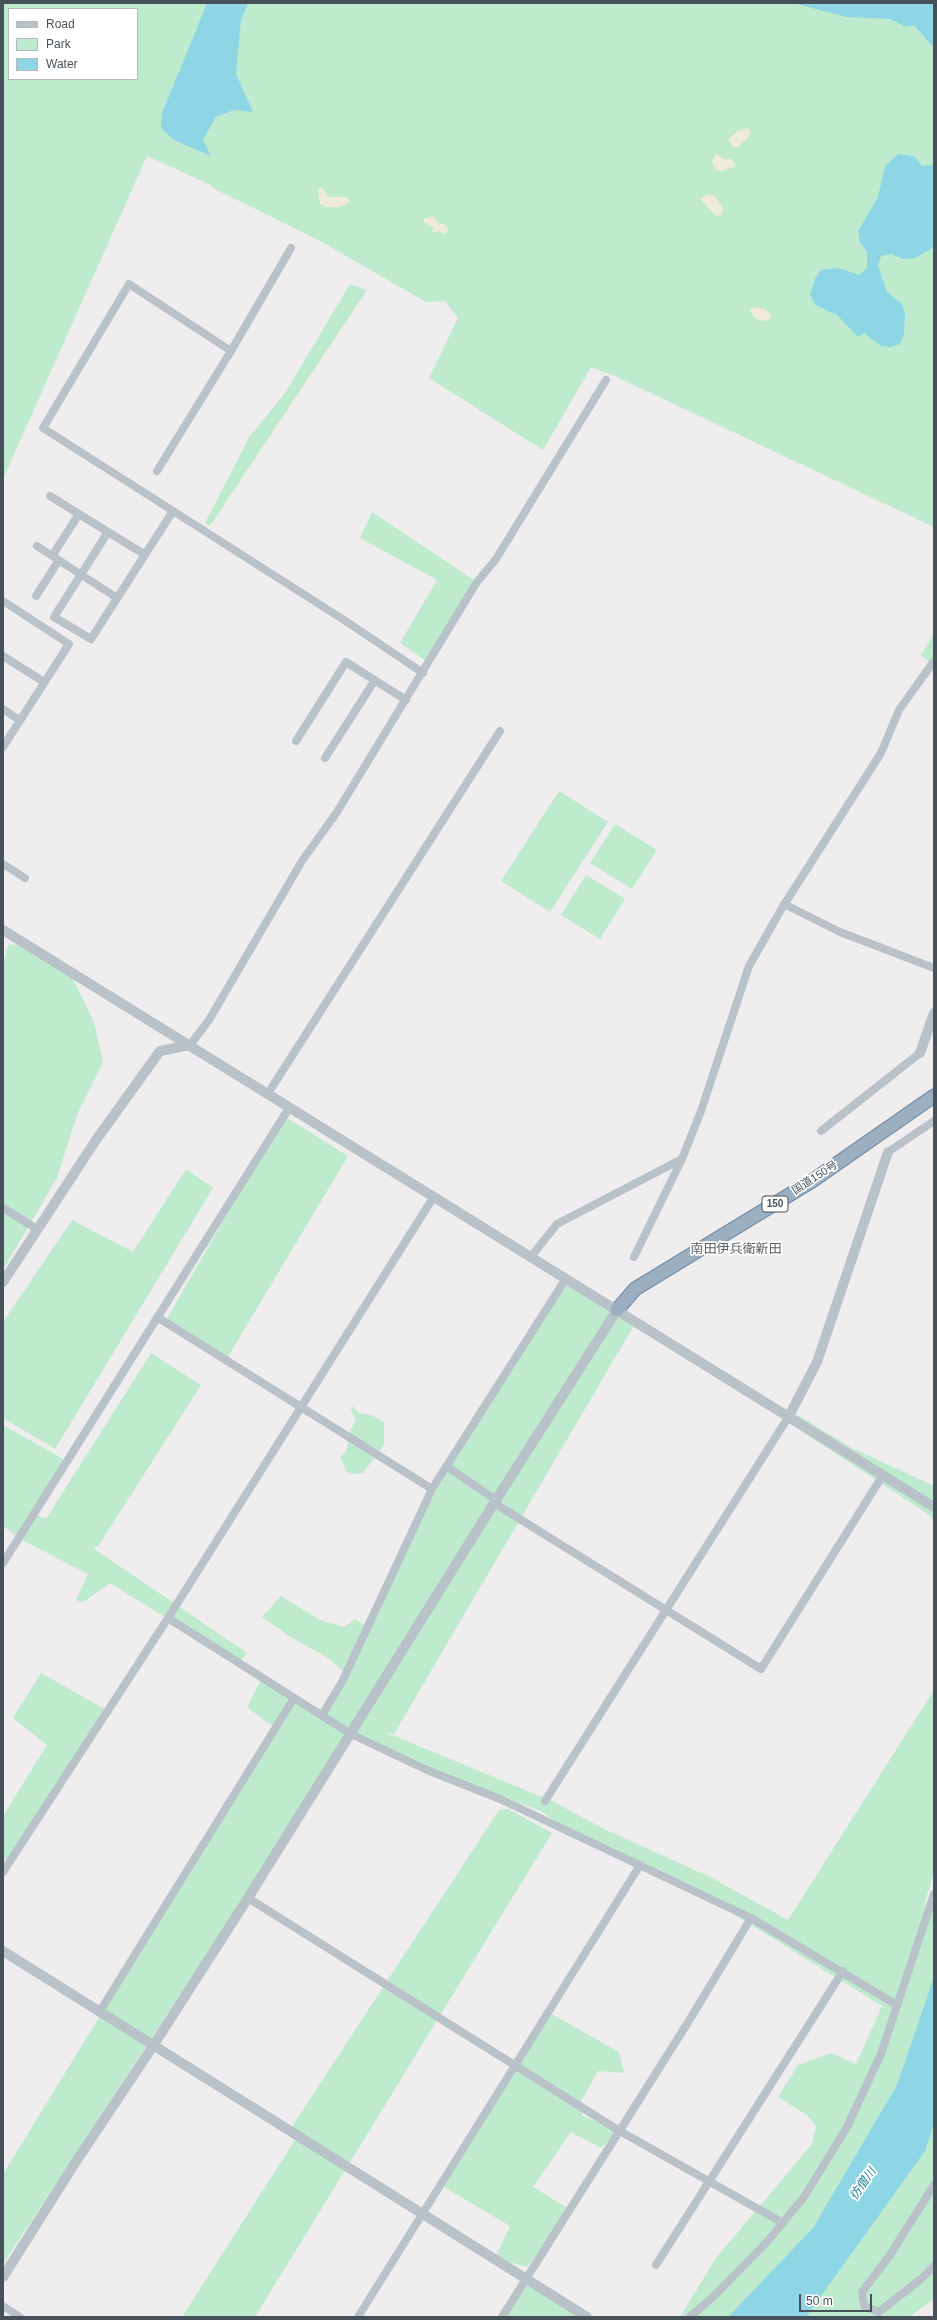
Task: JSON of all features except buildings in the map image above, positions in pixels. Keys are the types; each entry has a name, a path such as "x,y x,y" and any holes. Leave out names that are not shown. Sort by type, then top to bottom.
{"highway":[{"name":"国道150号","path":"618,1310 635,1289 812,1181 934,1096"}],"street":[{"path":"157,471 231,351 291,248"},
{"path":"231,351 129,284 43,428 423,673"},
{"path":"5,1275 96,1140 160,1051 190,1045 209,1020 302,862 337,812 477,582 496,559 606,380"},
{"path":"50,496 144,554"},
{"path":"108,532 54,617 91,640 144,554 173,511"},
{"path":"36,596 80,514"},
{"path":"37,546 117,598"},
{"path":"3,601 69,644 3,747"},
{"path":"3,656 44,682"},
{"path":"634,1257 682,1159 701,1111 749,966 784,904 881,753 899,710 934,661"},
{"path":"296,742 346,662 406,700"},
{"path":"325,758 375,680"},
{"path":"3,710 19,720"},
{"path":"267,1095 500,731"},
{"path":"3,864 25,878"},
{"path":"784,904 840,932 934,968"},
{"path":"3,930 190,1045 267,1095 565,1280 618,1310 934,1507"},
{"path":"821,1131 920,1053 934,1013"},
{"path":"3,1563 289,1108"},
{"path":"545,1801 789,1416 817,1362 888,1152 934,1121"},
{"path":"530,1258 557,1224 682,1159"},
{"path":"3,1872 168,1618 434,1198"},
{"path":"3,1208 37,1229"},
{"path":"322,1715 342,1682 432,1489 565,1280"},
{"path":"3,2277 75,2163 154,2046 351,1734 495,1501 618,1310"},
{"path":"157,1317 432,1489"},
{"path":"446,1466 495,1501 761,1669 883,1475"},
{"path":"168,1618 351,1734 427,1770 500,1799 750,1918 898,2005"},
{"path":"100,2011 294,1698"},
{"path":"358,2317 640,1865"},
{"path":"690,2317 714,2296 767,2242 804,2197 847,2127 881,2054 934,1894"},
{"path":"248,1898 618,2130 783,2222"},
{"path":"502,2317 618,2130 686,2024 750,1918"},
{"path":"3,1950 587,2317"},
{"path":"656,2264 843,1972"},
{"path":"934,2185 890,2255 862,2292 864,2306 879,2312 921,2279 934,2266"},
{"path":"3,2306 20,2317"}],"green space":[{"path":"3,3 207,3 162,113 224,3 934,3 934,527 617,377 591,367 543,450 429,378 458,318 445,301 426,302 320,241 215,189 209,184 147,156 3,479"},
{"path":"350,284 367,290 210,526 205,523 250,436 285,393"},
{"path":"372,512 477,582 429,663 400,643 437,580 360,538"},
{"path":"934,633 934,666 921,655"},
{"path":"559,791 608,822 550,912 501,881"},
{"path":"615,824 657,850 632,889 590,863"},
{"path":"586,875 625,899 600,939 561,915"},
{"path":"9,944 34,949 69,971 94,1022 103,1062 77,1115 57,1178 3,1270 3,963"},
{"path":"284,1116 348,1156 226,1360 165,1322"},
{"path":"186,1169 213,1188 55,1449 3,1418 3,1322 72,1220 133,1252"},
{"path":"565,1280 636,1322 394,1734 385,1732 554,1802 604,1829 710,1877 788,1920 934,1690 934,1871 923,1910 934,1889 934,2299 909,2317 772,2317 755,2289 728,2317 680,2317 716,2258 812,2144 816,2126 807,2115 778,2097 798,2065 831,2053 856,2064 882,2006 703,1895 566,1830 541,1811 413,1764 351,1734 3,2264 3,2174 276,1729 247,1707 262,1678 322,1715 344,1672 328,1658 289,1636 262,1617 281,1596 320,1620 344,1627 355,1619 367,1627 436,1491"},
{"path":"151,1353 201,1385 99,1545 93,1548 247,1653 239,1663 110,1583 83,1602 76,1600 88,1574 22,1540 3,1526 3,1425 67,1461 34,1514 46,1519"},
{"path":"352,1406 359,1413 371,1415 384,1422 384,1445 363,1473 353,1474 346,1471 340,1457 346,1452 350,1432 356,1419 351,1411"},
{"path":"798,1415 850,1447 934,1486 934,1523 931,1516 792,1425"},
{"path":"41,1673 108,1711 9,1863 3,1858 3,1816 47,1745 13,1718"},
{"path":"508,1809 552,1833 255,2317 182,2317 295,2140 289,2131 499,1810"},
{"path":"548,2012 619,2052 624,2073 598,2071 579,2105 583,2116 618,2130 601,2148 571,2132 533,2187 569,2209 527,2267 495,2258 510,2226 444,2187"},
{"path":"526,2278 587,2317 502,2317"}],"sand":[{"path":"749,128 750,135 747,139 738,147 733,147 728,140 737,131"},
{"path":"716,153 723,159 731,159 736,166 722,171 715,170 712,162"},
{"path":"320,187 324,190 328,197 348,197 350,202 340,207 325,207 320,204 318,192"},
{"path":"708,194 715,196 721,205 723,210 721,215 716,216 700,199"},
{"path":"434,216 436,221 440,224 444,223 448,229 446,234 438,231 432,233 433,227 423,222 425,218"},
{"path":"756,307 765,309 772,316 769,320 761,321 755,318 749,310"}],"water":[{"path":"207,3 248,3 241,20 236,74 253,112 234,110 216,117 203,140 211,156 174,140 161,128 162,113"},
{"path":"793,3 934,3 934,48 914,25 906,27 890,19 846,17"},
{"path":"898,154 914,156 922,166 934,165 934,247 915,258 903,259 891,254 881,256 878,266 887,292 902,304 905,314 904,335 900,344 891,347 881,346 864,333 858,337 837,315 815,305 810,294 815,279 821,270 839,268 859,275 867,268 867,252 860,242 858,231 878,197 885,166"},
{"name":"彷僧川","path":"934,1977 934,2123 925,2151 806,2317 728,2317 813,2228 897,2085"}],"district":[{"name":"南田伊兵衛新田","path":"736,1249"}]}
